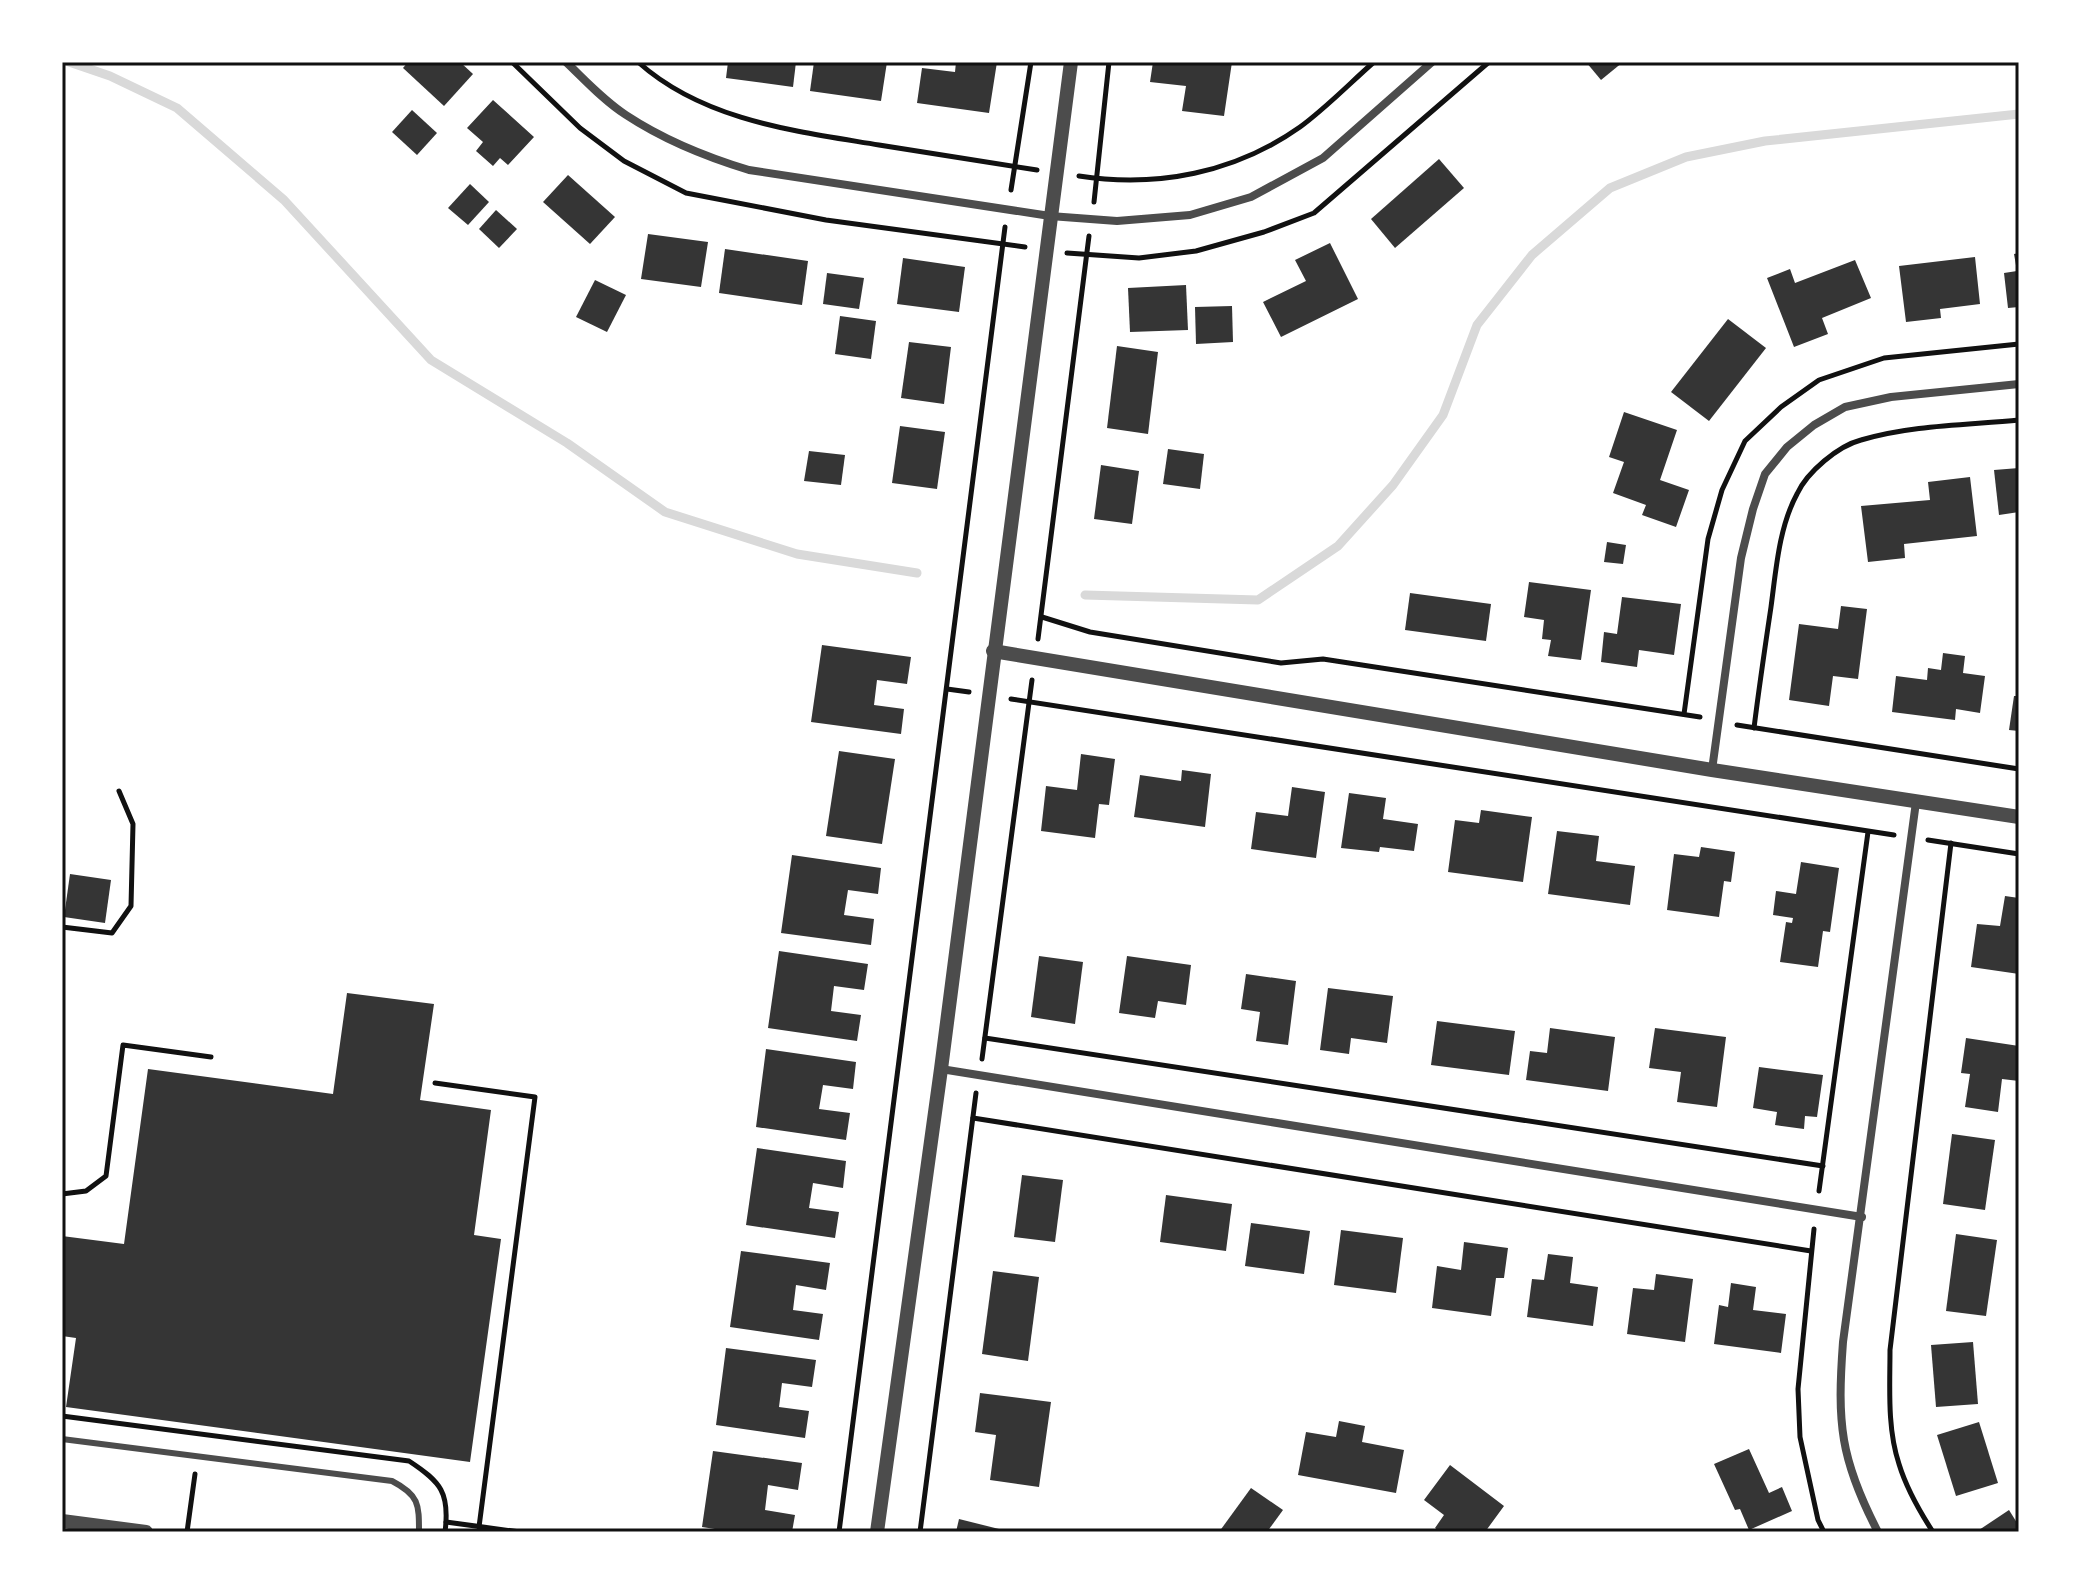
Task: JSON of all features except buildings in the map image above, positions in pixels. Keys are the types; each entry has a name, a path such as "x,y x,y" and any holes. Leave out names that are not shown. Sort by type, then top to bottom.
{"street":[{"path":"566,62 623,114 662,137 749,170 1050,216 1117,221 1153,220 1219,209 1251,197 1323,158 1432,62"},
{"path":"877,1532 941,1069 1071,62"},
{"path":"1712,770 1741,558 1765,474 1796,440 1845,407 1891,397 2019,384"},
{"path":"993,651 1712,770 2019,817"},
{"path":"1878,1532 1857,1493 1842,1442 1839,1396 1843,1342 1916,802"},
{"path":"941,1069 1862,1217"},
{"path":"62,1521 146,1532"}],"lane":[{"path":"62,1439 392,1481 410,1490 419,1506 419,1532"}],"path":[{"path":"638,62 655,77 696,101 739,118 792,131 1015,167 1031,62"},
{"path":"1109,62 1097,179 1150,181 1208,171 1269,145 1300,127 1374,62"},
{"path":"839,1532 1002,244"},
{"path":"1087,256 1042,617 1090,632 1281,663 1323,659 1684,714"},
{"path":"2019,420 1896,432 1858,440 1813,473 1797,492 1787,519 1777,564 1754,728 2019,769"},
{"path":"1029,701 1868,832 1823,1166 985,1038 1029,701"},
{"path":"62,927 112,933 131,906 133,824 119,791"},
{"path":"1933,1532 1898,1463 1891,1412 1890,1350 1951,843 2019,854"},
{"path":"62,1194 86,1191 106,1176 123,1045 211,1057"},
{"path":"435,1083 535,1097 479,1527"},
{"path":"920,1532 973,1118 1811,1251 1798,1389 1799,1425 1808,1479 1824,1532"},
{"path":"62,1416 199,1433 187,1532"},
{"path":"445,1532 446,1522 520,1532"}],"waterway":[{"path":"69,62 110,76 177,108 284,200 431,360 567,443 665,512 797,554 917,573"},
{"path":"1085,595 1258,600 1338,546 1393,485 1443,415 1477,325 1532,255 1610,188 1686,157 1765,141 2019,114"}]}
